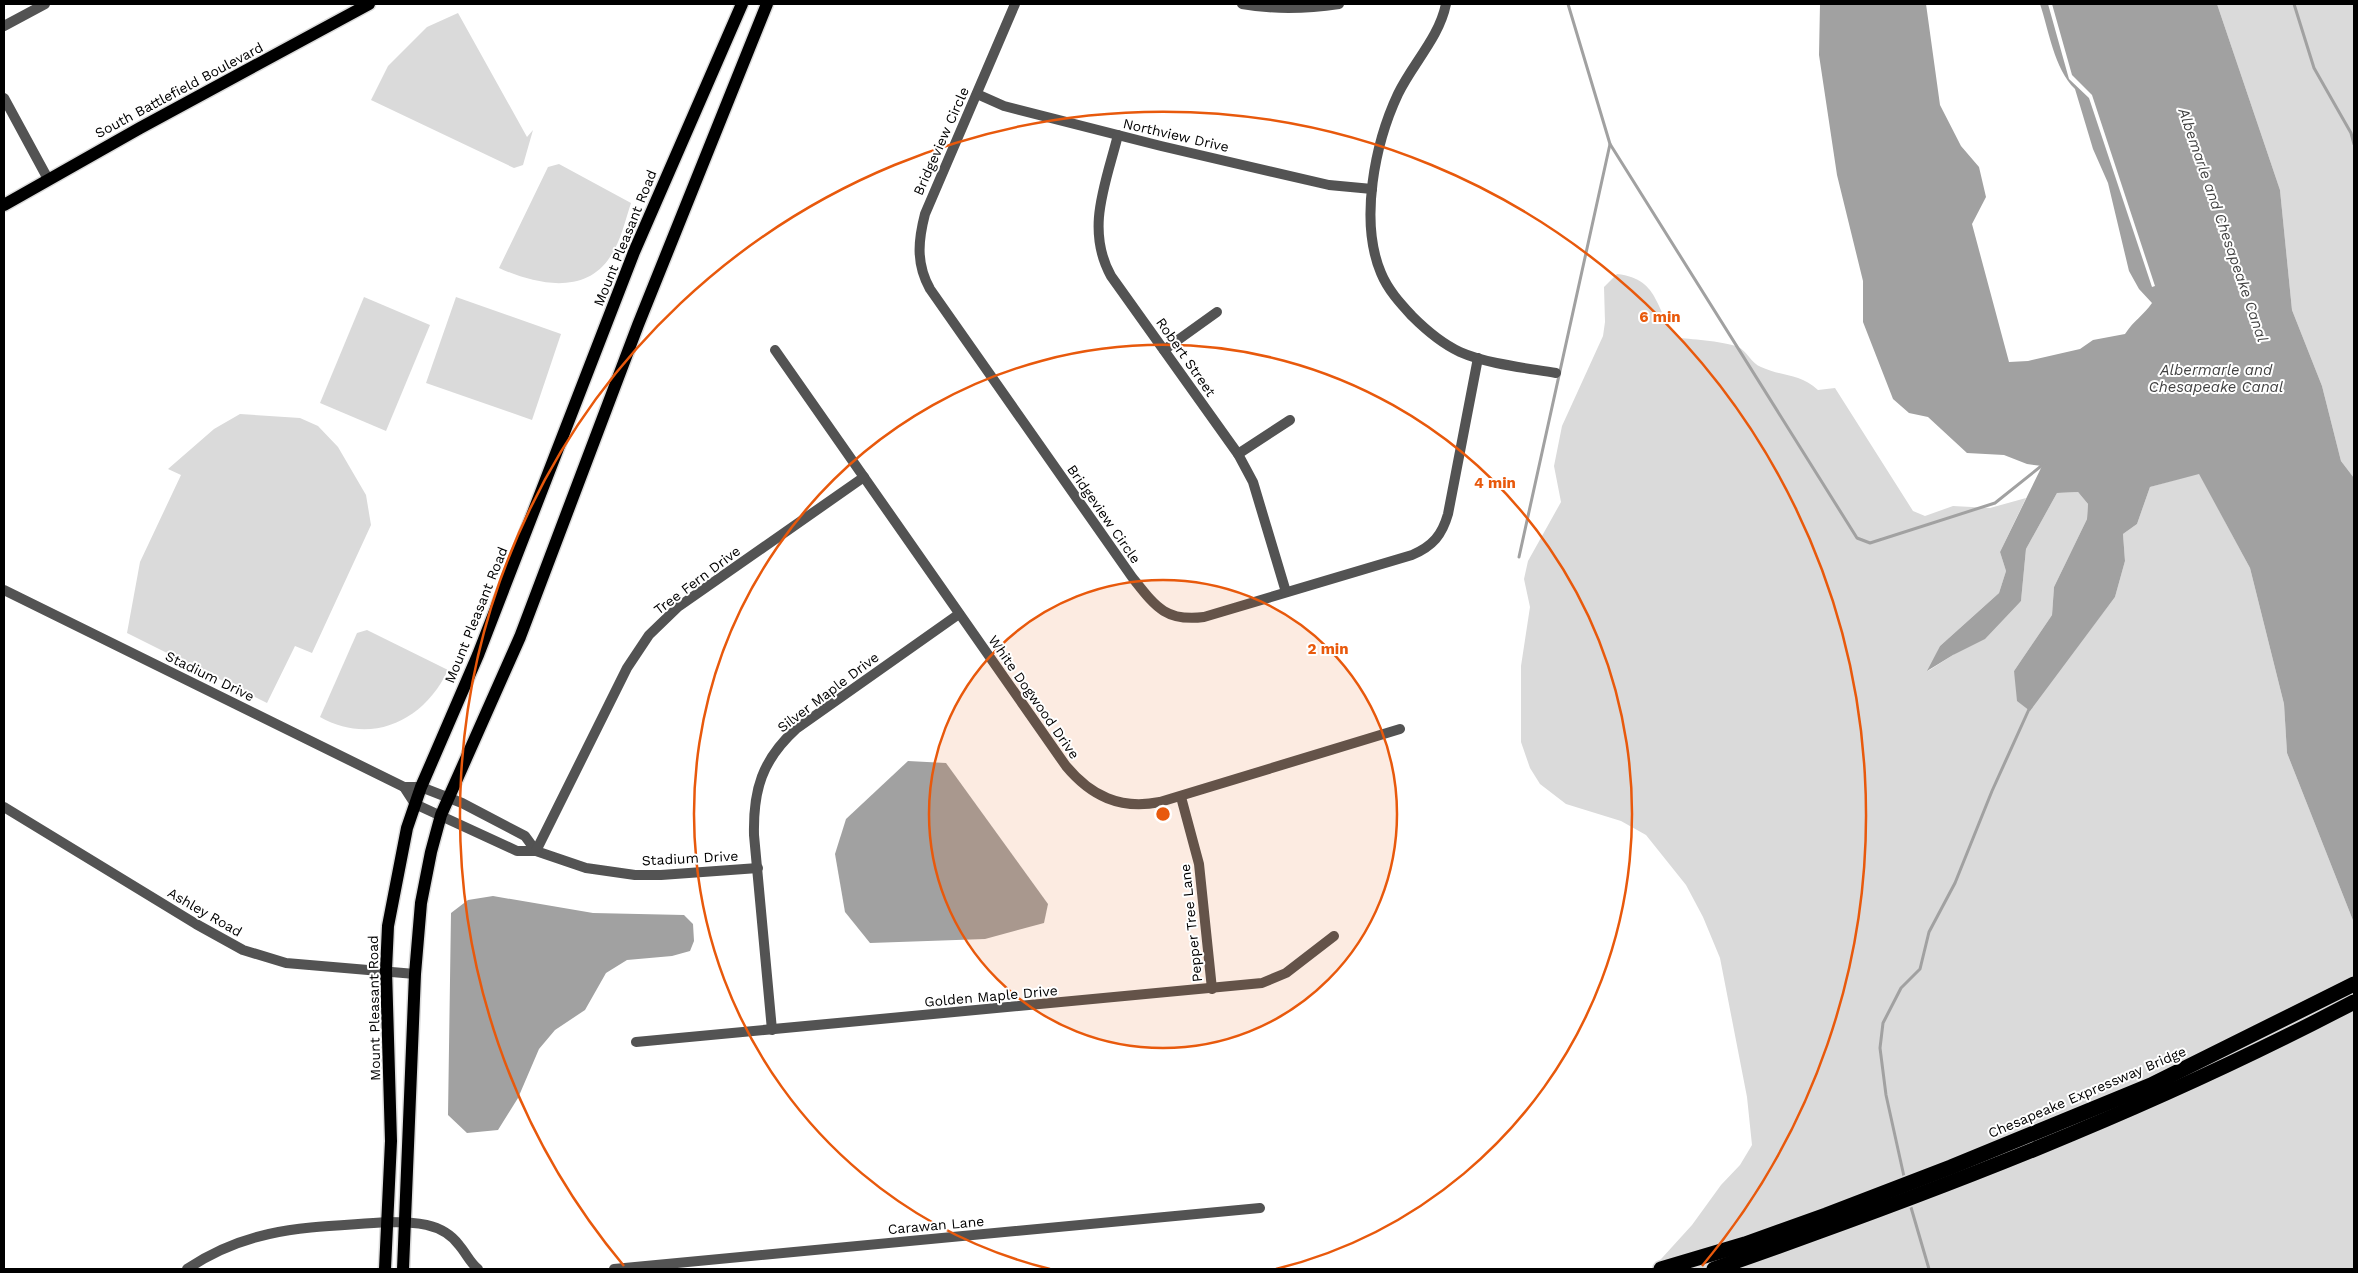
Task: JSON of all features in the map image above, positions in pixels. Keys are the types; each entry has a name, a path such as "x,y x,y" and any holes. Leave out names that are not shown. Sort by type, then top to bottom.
{"highway":[{"name":"Chesapeake Expressway Bridge","path":"1828,1222 1952,1167 2151,1085 2354,984"},
{"path":"1661,1269 1828,1222 1953,1182 2160,1097 2354,1002"},
{"path":"1714,1269 1828,1222"}],"main road":[{"name":"South Battlefield Boulevard","path":"4,205 48,179 369,4"},
{"name":"Mount Pleasant Road","path":"385,1269 390,1123 386,970 388,926 398,864 421,787 478,655 634,252 742,4"},
{"path":"738,74 750,24 759,4"},
{"path":"403,1269 411,1121 415,974 421,903 431,852 441,815 520,637 638,325 767,4"}],"street":[{"path":"4,26 45,4"},
{"name":"Bridgeview Circle","path":"1015,4 928,206 921,227 919,256 930,289 1132,577 1160,608 1172,616 1188,619 1204,617 1412,555 1438,538 1448,514 1478,358"},
{"path":"1242,4 1279,9 1304,9 1339,4"},
{"path":"1446,4 1435,33 1398,94 1382,140 1372,189 1371,234 1380,272 1399,301 1428,330 1458,351 1478,358 1556,373"},
{"name":"Northview Drive","path":"977,94 1004,106 1118,135 1329,185 1372,189"},
{"path":"4,98 48,179"},
{"name":"Robert Street","path":"1118,135 1100,210 1098,245 1111,276 1238,454 1253,482 1286,592"},
{"path":"1164,350 1217,312"},
{"name":"White Dogwood Drive","path":"775,350 1080,784 1104,797 1125,804 1150,804 1400,729"},
{"path":"1238,454 1290,420"},
{"name":"Tree Fern Drive","path":"536,851 627,668 649,635 678,607 864,477"},
{"name":"Stadium Drive","path":"4,590 404,787 421,787 525,836 536,851"},
{"name":"Silver Maple Drive","path":"772,1030 754,818 756,794 765,769 781,744 809,719 959,614"},
{"path":"404,787 415,804"},
{"name":"Pepper Tree Lane","path":"1180,796 1199,864 1212,990"},
{"name":"Stadium Drive","path":"415,804 517,851 536,851 586,868 635,875 668,875 758,868"},
{"name":"Ashley Road","path":"4,807 196,924 243,950 286,963 386,970 415,974"},
{"name":"Golden Maple Drive","path":"636,1042 1212,990 1262,983 1274,979 1291,969 1334,936"},
{"name":"Carawan Lane","path":"614,1269 1260,1208"},
{"path":"186,1269 221,1248 274,1231 388,1222 405,1222 431,1226 446,1232 455,1240 478,1269"}],"shaded area":[{"path":"2217,4 2354,4 2354,478 2341,461 2322,386 2292,310 2280,190"},
{"path":"458,13 527,137 533,130 523,165 514,168 371,100 388,66 427,27"},
{"path":"559,164 631,203 614,251 599,269 587,277 573,282 543,282 528,279 499,268 548,167"},
{"path":"1617,274 1632,277 1650,290 1671,329 1680,338 1733,345 1744,351 1754,363 1761,367 1797,378 1818,390 1835,388 1913,511 1925,516 1953,506 1990,508 2026,498 2000,552 2006,571 1999,593 1940,646 1928,671 1953,655 2021,601 2026,549 2057,493 2078,492 2088,504 2087,519 2054,587 2052,615 2014,671 2029,710 2115,597 2125,561 2123,534 2137,524 2150,487 2199,473 2250,568 2284,704 2287,753 2354,923 2354,1269 1652,1269 1692,1225 1721,1185 1740,1165 1752,1145 1747,1097 1720,958 1703,917 1686,885 1646,835 1621,821 1566,804 1540,784 1530,768 1521,742 1521,666 1530,607 1524,579 1528,561 1561,502 1554,466 1562,426 1603,336 1605,322 1604,287"},
{"path":"364,297 430,325 386,431 320,403"},
{"path":"456,297 561,334 532,420 426,383"},
{"path":"240,414 300,418 318,426 338,447 366,495 371,525 312,653 295,646 267,703 127,633 140,562 181,475 168,469 214,429"},
{"path":"367,630 448,670 438,688 425,703 410,715 394,724 377,728 358,729 339,725 320,717 357,633"}],"water":[{"name":"Albermarle and Chesapeake Canal","path":"1820,4 1926,4 1940,105 1961,146 1979,167 1986,197 1972,224 2009,362 2028,361 2080,349 2093,340 2125,334 2152,303 2139,289 2129,271 2108,183 2093,149 2075,89 2062,71 2057,60 2040,4 2217,4 2280,190 2292,310 2322,386 2341,461 2354,478 2354,923 2287,753 2284,704 2250,568 2199,474 2150,487 2137,524 2123,534 2125,561 2115,597 2030,711 2017,701 2014,671 2052,615 2054,587 2087,519 2088,504 2078,492 2057,493 2026,549 2021,601 1985,639 1927,671 1940,646 1999,593 2006,571 2000,552 2042,466 2027,464 2004,455 1967,453 1928,417 1909,413 1893,399 1863,322 1863,281 1837,175 1819,55"},
{"path":"908,761 946,763 1048,904 1044,923 985,939 870,943 845,912 835,854 846,819"},
{"path":"493,896 593,913 684,915 693,924 694,941 690,951 672,956 627,960 606,973 585,1010 555,1030 539,1049 518,1098 498,1130 467,1133 448,1115 451,913 468,900"}],"pier":[{"path":"2048,4 2052,4 2072,75 2092,95 2155,286 2152,287 2089,98 2069,79"}],"waterway":[{"path":"1568,4 1610,144 1857,538 1870,543 1995,503 2045,463"},
{"path":"2294,4 2314,68 2351,133 2354,144"},
{"path":"1519,557 1610,144"},
{"path":"1905,1181 1886,1095 1880,1048 1883,1023 1901,988 1920,969 1929,932 1955,883 1992,791 2030,707"},
{"path":"1910,1204 1929,1269"}],"water label":[{"name":"Albemarle and Chesapeake Canal","path":"2223,225"}]}
